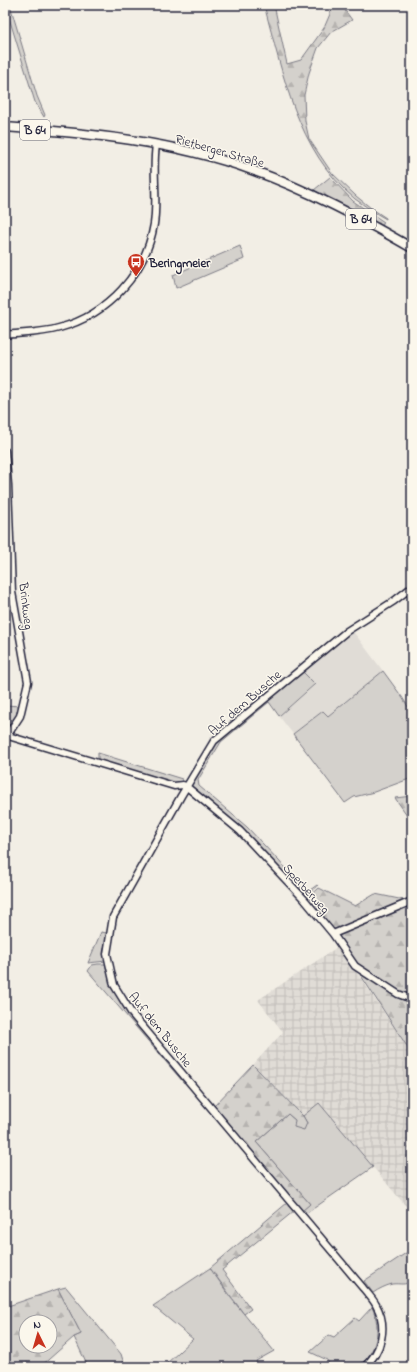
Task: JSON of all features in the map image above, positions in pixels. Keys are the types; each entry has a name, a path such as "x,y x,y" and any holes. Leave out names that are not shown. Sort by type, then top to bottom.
{"main road":[{"name":"Rietberger Straße","path":"5,128 66,132 156,145 204,155 251,169 292,185 361,219 412,248"}],"street":[{"path":"5,335 43,332 74,323 105,306 127,285 139,267 150,243 154,223 156,145"},
{"name":"Brinkweg","path":"5,451 10,515 12,592 28,682 20,716 6,736 174,786 183,785 187,787"},
{"name":"Auf dem Busche","path":"364,1367 375,1355 381,1341 381,1319 376,1306 358,1282 132,1014 114,984 107,954 113,917 181,796 214,741 347,631 394,601 412,587"},
{"path":"174,786 181,796"},
{"name":"Sperberweg","path":"187,787 240,831 334,934 355,966 398,994 412,999"},
{"path":"334,934 412,901"}],"shaded area":[{"path":"352,630 383,671 327,717 323,711 293,734 279,716 315,685 301,670"},
{"path":"339,946 412,1054 412,1210 410,1211 319,1103 303,1116 253,1065 283,1032 258,1000"}],"green space":[{"path":"5,5 10,5 37,96 45,115 44,117 35,102"},
{"path":"264,5 274,5 287,64 301,60 324,28 330,14 329,5 341,5 352,20 331,32 318,48 309,73 304,95 305,121 309,139 332,173 356,196 386,219 355,199 335,180 319,158 306,135 295,110 278,58"},
{"path":"330,177 353,201 384,222 382,226 314,190"},
{"path":"240,246 244,259 176,288 173,275"},
{"path":"301,670 315,684 279,716 269,702 221,742 198,780 199,786 247,827 306,893 317,885 318,886 304,897 276,866 190,787 217,741"},
{"path":"383,671 412,713 412,778 374,792 354,797 345,803 293,734 323,711 328,716"},
{"path":"5,705 20,706 18,715 7,732 5,731"},
{"path":"98,753 182,779 182,783 174,784 98,762"},
{"path":"412,796 412,822 395,798"},
{"path":"319,888 355,906 375,894 406,901 333,931 306,900"},
{"path":"408,905 412,910 412,1047 410,1051 356,968 357,966 339,937 340,933"},
{"path":"101,932 107,933 104,954 106,961 88,963"},
{"path":"105,964 112,985 186,1081 184,1083 88,971 92,965"},
{"path":"253,1065 303,1116 307,1123 304,1130 294,1127 295,1120 288,1114 256,1142 310,1204 302,1211 214,1106"},
{"path":"319,1103 373,1167 307,1213 303,1209 310,1204 256,1142 288,1114 295,1120 307,1123 303,1116"},
{"path":"287,1203 294,1211 222,1270 251,1309 244,1314 210,1268"},
{"path":"412,1249 412,1281 405,1284 392,1284 373,1293 364,1281"},
{"path":"210,1268 231,1298 274,1351 256,1361 259,1367 168,1367 166,1364 193,1339 153,1306"},
{"path":"66,1287 121,1354 125,1367 88,1367 74,1337 81,1334 58,1289"},
{"path":"58,1289 81,1334 74,1337 58,1351 58,1314 18,1314 18,1354 55,1354 40,1367 5,1367 5,1307"},
{"path":"372,1307 377,1324 376,1340 370,1354 358,1367 331,1367 327,1360 310,1352 329,1335 334,1337 355,1318 359,1321"}],"place":[{"name":"Beringmeier","path":"136,277"}]}
